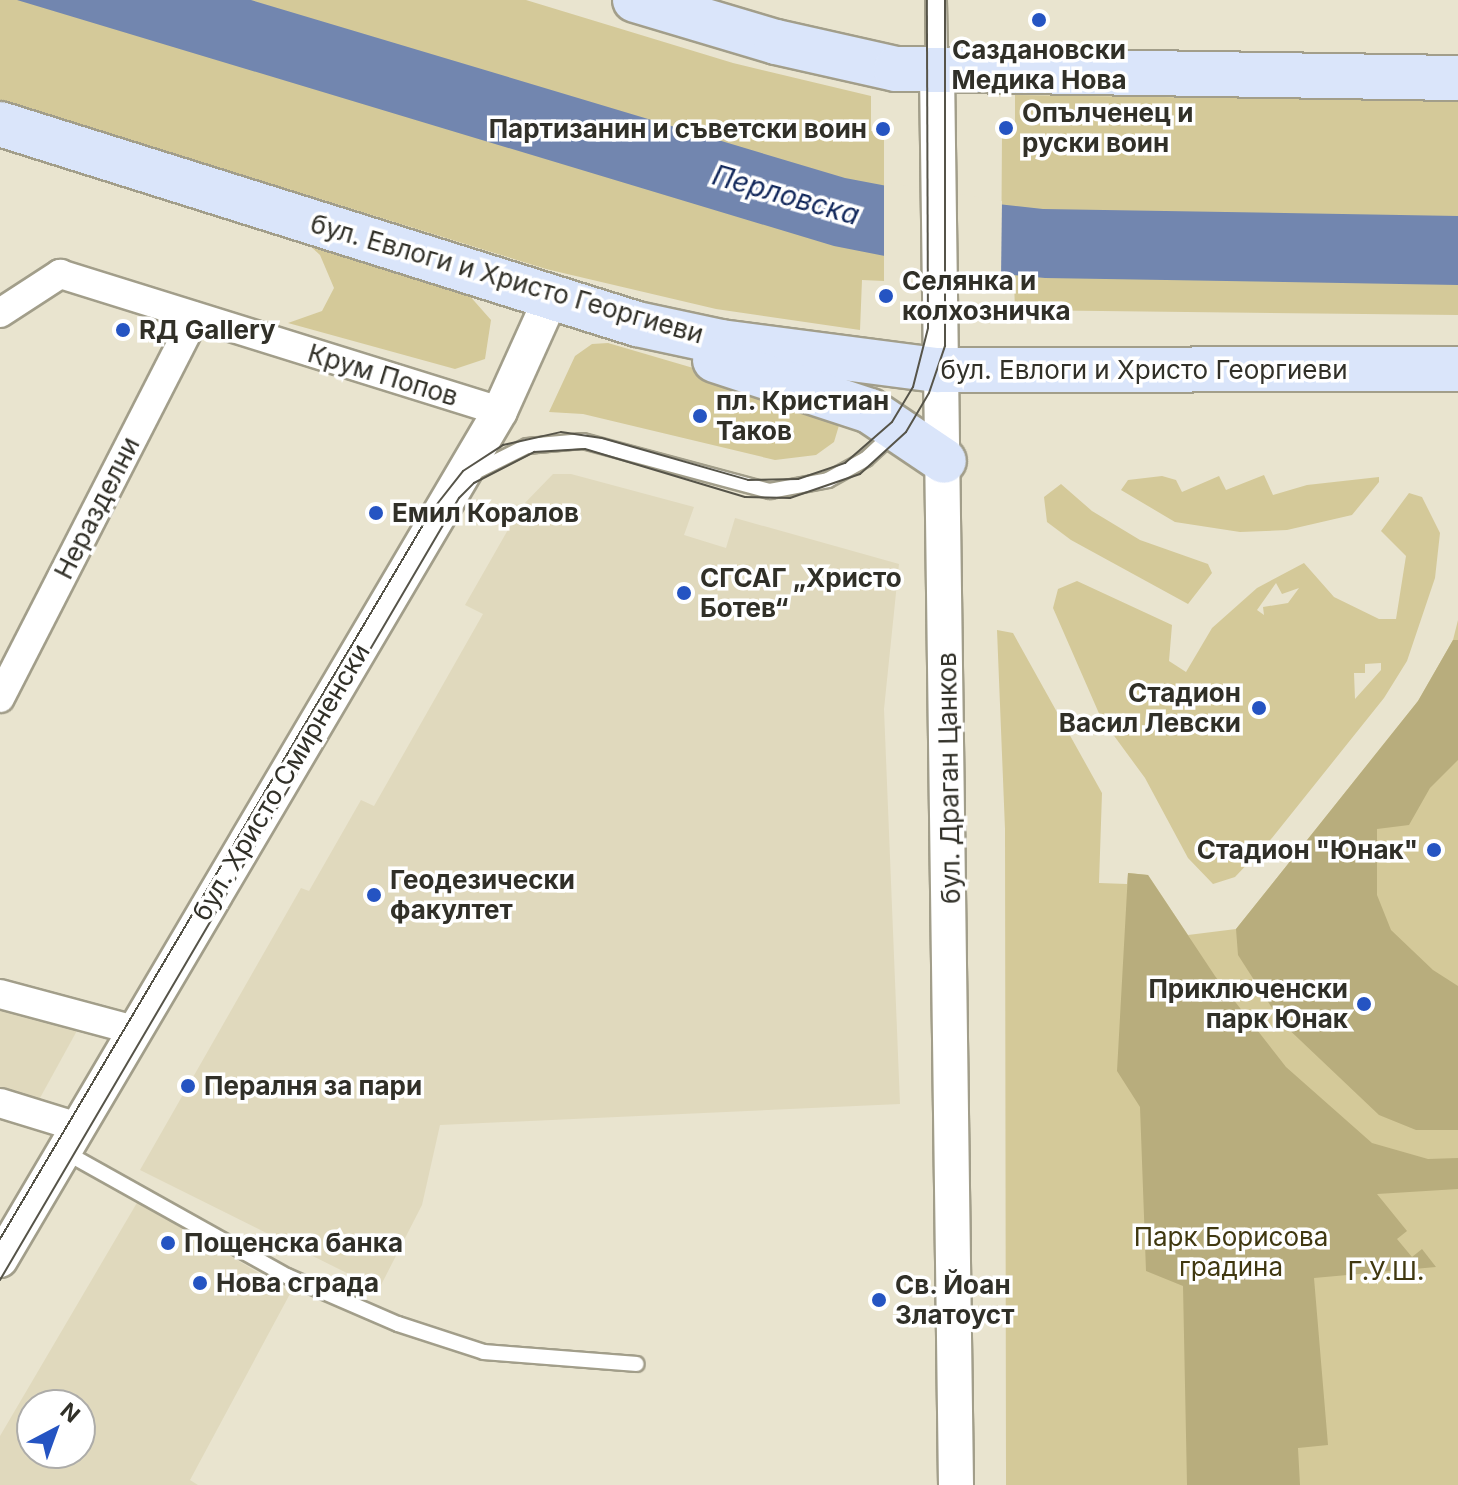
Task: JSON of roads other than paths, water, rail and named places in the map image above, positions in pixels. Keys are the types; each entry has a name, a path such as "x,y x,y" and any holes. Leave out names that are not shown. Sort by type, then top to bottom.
{"main road":[{"path":"635,0 834,57 937,71 1458,78"},
{"name":"бул. Евлоги и Христо Георгиеви","path":"0,124 637,324 736,344 941,370 1458,369"},
{"path":"637,324 735,369 844,401 899,427 944,461"}],"street":[{"path":"936,0 937,71"},
{"name":"бул. Драган Цанков","path":"937,71 956,1485"},
{"name":"Крум Попов","path":"0,313 60,274 500,411"},
{"name":"бул. Христо Смирненски","path":"0,1260 500,411 551,298"},
{"name":"Неразделни","path":"0,698 195,317"},
{"path":"0,994 134,1030"},
{"path":"0,1103 70,1139"}],"lane":[{"path":"453,492 500,456 560,440 606,446 747,489 805,487 852,468 899,427"},
{"path":"70,1139 287,1276 398,1324 484,1352 637,1364"}],"water":[{"name":"Перловска","path":"17,0 251,0 845,178 961,200 1043,209 1458,216 1458,285 1045,278 951,269 834,246"}],"tram line":[{"path":"0,1239 430,513 463,471 503,445 561,432 602,438 748,480 798,479 845,463 892,422 913,387 928,328 927,0"},
{"path":"0,1280 459,498 474,483 534,452 585,449 745,497 790,498 860,474 906,432 929,393 945,346 945,0"}],"place":[{"name":"Саздановски Медика Нова","path":"1039,20"},
{"name":"Опълченец и руски воин","path":"1006,128"},
{"name":"Партизанин и съветски воин","path":"883,129"},
{"name":"Селянка и колхозничка","path":"886,296"},
{"name":"RД Gallery","path":"123,330"},
{"name":"пл. Кристиан Таков","path":"700,416"},
{"name":"Емил Коралов","path":"376,513"},
{"name":"СГСАГ „Христо Ботев“","path":"684,593"},
{"name":"Стадион Васил Левски","path":"1259,708"},
{"name":"Стадион \"Юнак\"","path":"1434,850"},
{"name":"Геодезически факултет","path":"374,895"},
{"name":"Приключенски парк Юнак","path":"1364,1004"},
{"name":"Пералня за пари","path":"188,1086"},
{"name":"Пощенска банка","path":"168,1243"},
{"name":"Нова сграда","path":"200,1283"},
{"name":"Св. Йоан Златоуст","path":"879,1300"}],"park label":[{"name":"Парк Борисова градина","path":"1231,1252"},
{"name":"Г.У.Ш.","path":"1386,1271"}]}
